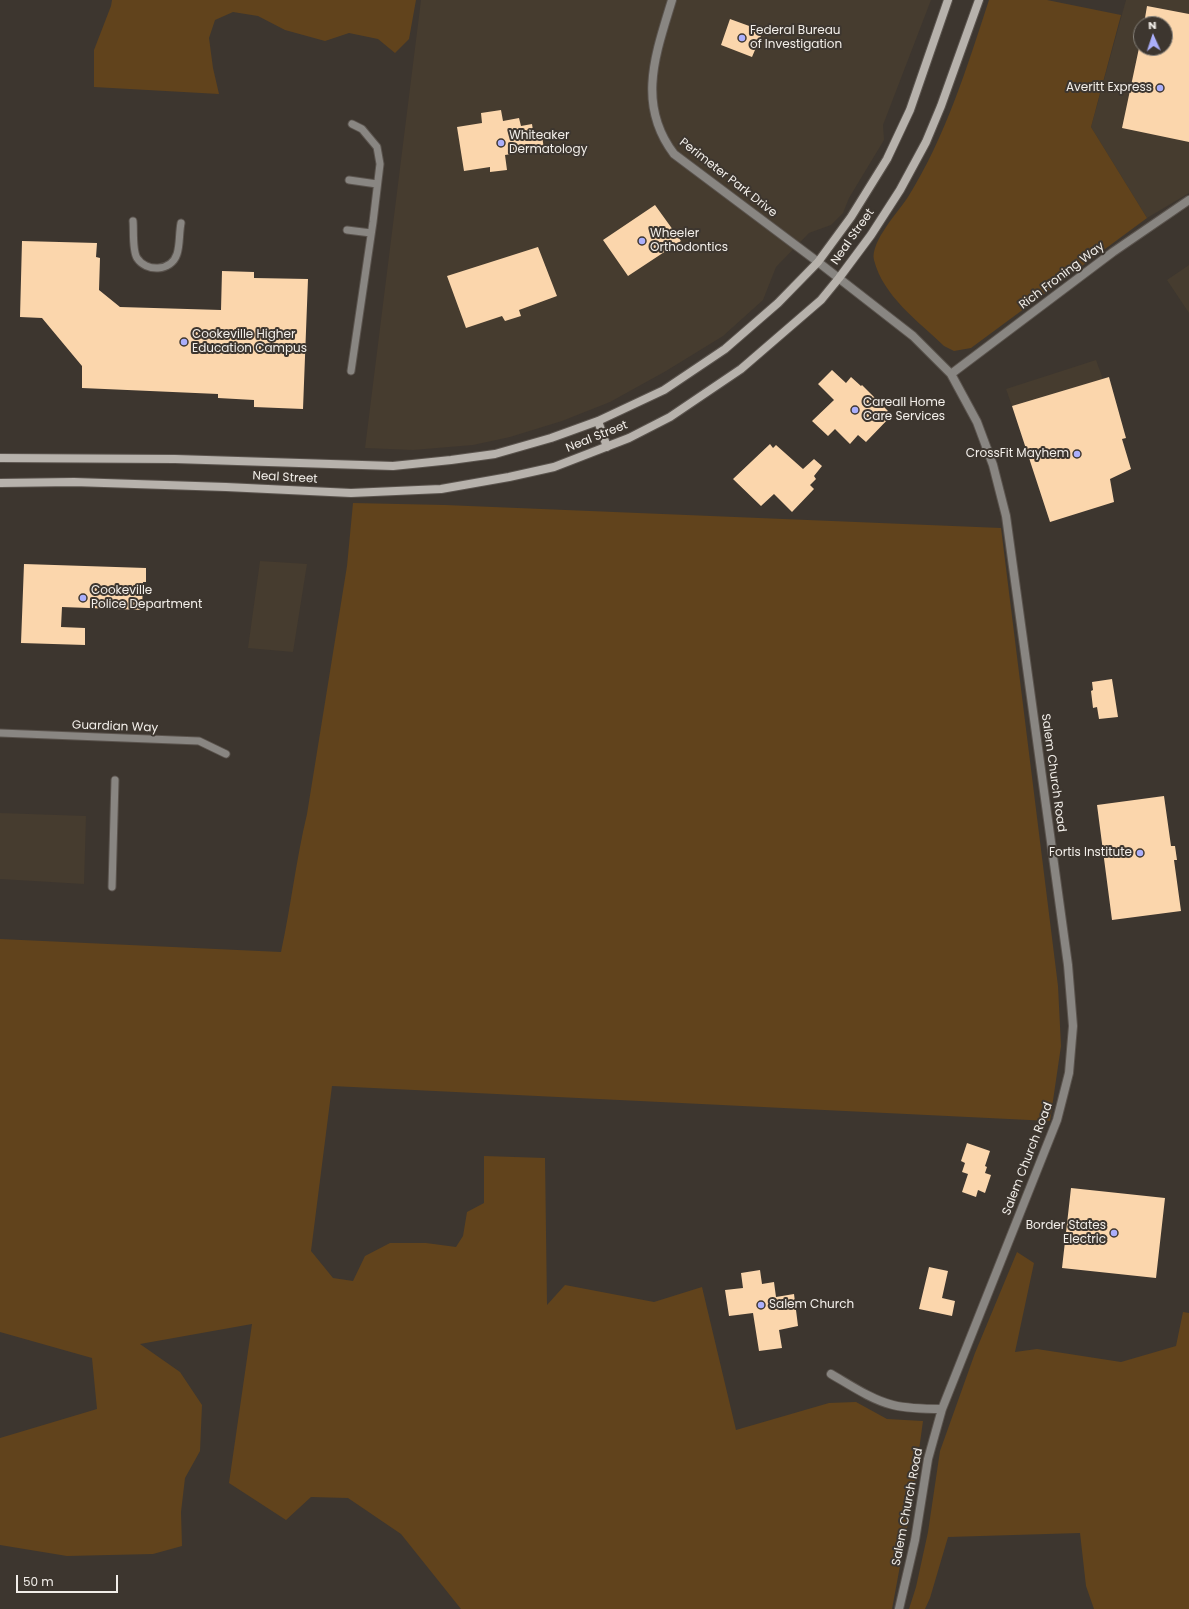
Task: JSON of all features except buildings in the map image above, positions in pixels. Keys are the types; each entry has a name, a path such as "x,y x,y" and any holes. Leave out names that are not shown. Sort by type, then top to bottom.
{"main road":[{"name":"Neal Street","path":"0,458 175,459 393,466 495,454 551,438 598,421 664,390 725,350 778,303 818,262 851,217 887,159 910,110 948,0"},
{"name":"Neal Street","path":"0,483 74,482 218,486 351,493 441,489 509,477 554,467 607,447 670,418 741,370 820,300 839,278 871,235 900,190 926,142 941,106 979,0"},
{"path":"598,421 607,447"}],"street":[{"name":"Perimeter Park Drive","path":"672,0 655,55 651,82 653,108 668,146 674,154 818,262"},
{"name":"Rich Froning Way","path":"951,374 1113,252 1189,200"},
{"name":"Salem Church Road","path":"818,262 913,336 951,374 977,422 993,465 1006,516 1066,949 1073,1026 1069,1073 1057,1120 942,1409 928,1458 915,1540 899,1609"},
{"path":"831,1374 861,1392 891,1405 917,1409 942,1409"}],"lane":[{"path":"351,371 380,164 377,147 362,129 352,124"},
{"path":"349,180 377,184"},
{"path":"133,221 135,250 137,257 145,266 157,269 168,265 177,255 180,223"},
{"path":"347,230 371,233"},
{"name":"Guardian Way","path":"0,733 199,741 226,754"},
{"path":"112,887 115,780"}],"shaded area":[{"path":"112,0 416,0 409,39 395,53 378,39 349,33 325,41 285,30 258,16 233,12 215,20 209,38 213,68 219,94 94,87 94,50"},
{"path":"421,0 931,0 883,125 884,140 849,198 843,213 831,225 809,233 776,267 763,300 723,336 666,371 610,402 562,421 510,437 473,445 413,450 365,448"},
{"path":"989,0 1047,0 1121,15 1091,127 1147,218 971,348 954,351 944,346 893,296 879,273 874,260 874,253 876,245 886,227 908,197 921,174 945,126"},
{"name":"Averitt Express","path":"1126,0 1189,0 1189,193 1147,218 1091,127"},
{"path":"1189,265 1189,313 1167,280"},
{"path":"1096,360 1103,379 1012,406 1006,389"},
{"path":"353,503 445,505 1001,528 1058,986 1061,1046 1050,1121 332,1086 311,1251 333,1278 353,1281 365,1256 390,1243 426,1243 456,1247 463,1236 467,1212 484,1203 484,1156 545,1158 547,1305 565,1285 654,1302 702,1287 736,1430 829,1403 856,1402 887,1419 923,1421 912,1501 892,1609 461,1609 401,1534 348,1498 311,1497 286,1520 229,1483 252,1324 140,1344 180,1372 202,1405 200,1451 185,1478 181,1512 182,1546 153,1554 67,1556 0,1545 0,1438 97,1409 92,1358 0,1332 0,939 281,952 307,814 347,566"},
{"path":"260,561 307,564 293,652 248,648"},
{"path":"0,813 86,816 84,884 0,879"},
{"path":"1017,1252 1034,1263 1015,1352 1037,1349 1121,1362 1176,1346 1183,1312 1189,1313 1189,1609 1094,1609 1086,1586 1080,1533 948,1537 930,1598 925,1609 909,1609 916,1587 928,1532 940,1451 975,1353"}],"place":[{"name":"Federal Bureau of Investigation","path":"742,38"},
{"name":"Averitt Express","path":"1160,88"},
{"name":"Whiteaker Dermatology","path":"501,143"},
{"name":"Wheeler Orthodontics","path":"642,241"},
{"name":"Cookeville Higher Education Campus","path":"184,342"},
{"name":"Careall Home Care Services","path":"855,410"},
{"name":"CrossFit Mayhem","path":"1077,454"},
{"name":"Cookeville Police Department","path":"83,598"},
{"name":"Fortis Institute","path":"1140,853"},
{"name":"Border States Electric","path":"1114,1233"},
{"name":"Salem Church","path":"761,1305"}]}
